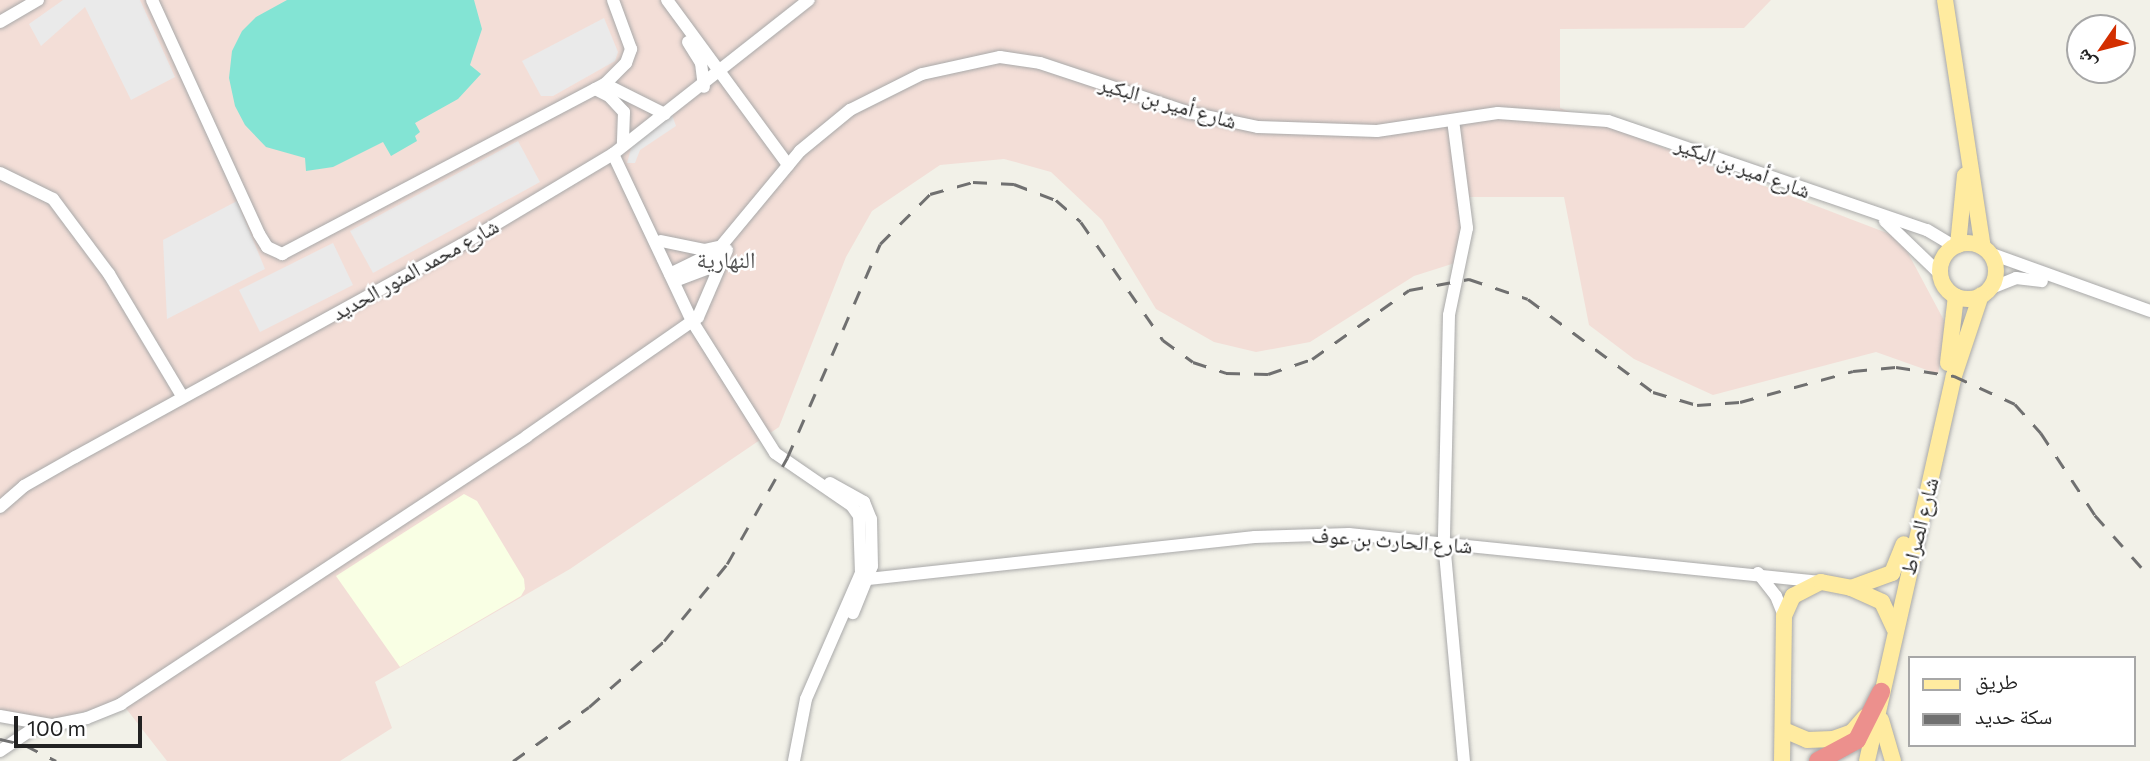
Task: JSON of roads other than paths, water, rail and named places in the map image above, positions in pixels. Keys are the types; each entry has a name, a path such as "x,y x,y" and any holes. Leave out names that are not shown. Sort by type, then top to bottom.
{"highway":[{"path":"1818,761 1857,740 1882,693"}],"main road":[{"path":"1938,0 1966,184 1956,245 1944,256 1940,274 1956,296 1985,292 1996,271 1986,250 1945,0"},
{"path":"1956,245 1986,250"},
{"name":"شارع الصراط","path":"1867,761 1954,376 1985,292"},
{"name":"شارع الصراط","path":"1851,588 1885,578 1899,561 1952,347 1956,296"},
{"path":"1782,761 1784,616 1796,593 1821,582"},
{"name":"شارع الحارث بن عوف","path":"1821,582 1851,588 1882,602 1895,630"},
{"path":"1784,730 1807,740 1843,736 1861,723 1882,693"},
{"path":"1882,693 1883,737 1893,761"}],"street":[{"path":"0,22 38,0"},
{"path":"152,0 259,234 267,247 282,254 600,86 626,63 631,49 615,3"},
{"path":"657,0 699,58 704,87"},
{"path":"667,0 788,165"},
{"name":"شارع محمد المنور الحديد","path":"0,507 24,486 182,396 461,245 613,154 721,74 768,30 809,0"},
{"name":"شارع أمير بن البكير","path":"675,277 724,248 748,213 788,165 834,121 877,94 936,69 1000,57 1040,63 1187,112 1258,127 1349,132 1498,113 1608,121 1879,216 1927,230 1956,245"},
{"path":"600,86 666,114"},
{"path":"600,86 624,112 623,145"},
{"path":"1453,120 1467,228 1449,314 1444,542 1464,761"},
{"path":"613,154 695,319 780,452 864,502 873,542 864,581 810,704 801,761"},
{"path":"0,173 54,199 109,274 182,396"},
{"name":"شارع أمير بن البكير","path":"1879,216 1918,248 1940,274"},
{"path":"652,230 661,241 675,277"},
{"path":"0,751 19,735 87,718 121,704 517,443 695,319 724,248 704,250 661,241"},
{"path":"1986,250 2150,311"},
{"path":"1985,292 2025,277 2150,318"},
{"name":"شارع الحارث بن عوف","path":"864,581 1053,557 1302,534 1444,542 1783,575 1821,582"},
{"path":"1758,573 1776,596 1784,616"},
{"path":"794,761 813,682 864,581"},
{"path":"0,716 30,718 52,725"}],"railway":[{"path":"513,761 589,707 664,641 727,564 787,458 880,244 930,194 973,182 1014,184 1056,200 1081,222 1163,340 1193,362 1226,373 1268,374 1312,359 1409,290 1469,279 1528,299 1653,392 1697,405 1740,402 1853,371 1896,367 1954,376 2015,404 2041,433 2095,515 2150,577"},
{"path":"0,739 25,745 56,761"}],"district":[{"name":"النهارية","path":"726,259"}]}
